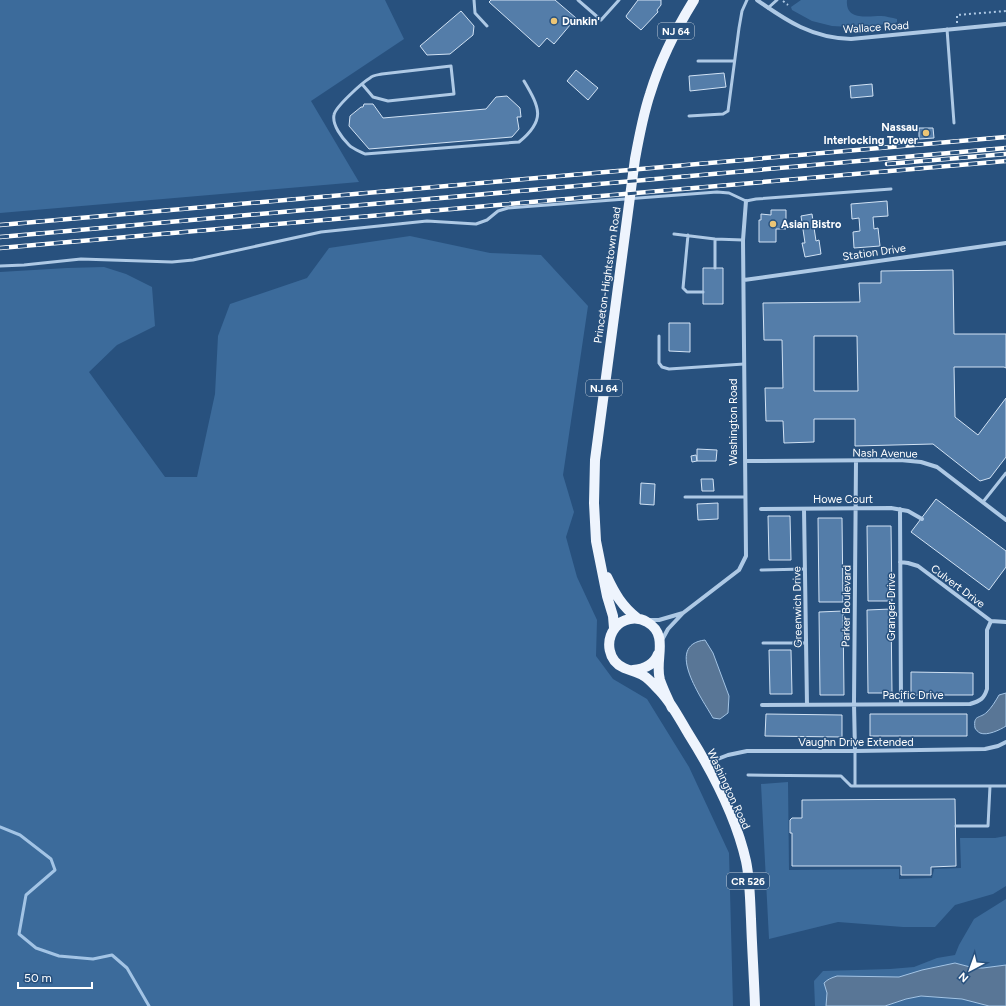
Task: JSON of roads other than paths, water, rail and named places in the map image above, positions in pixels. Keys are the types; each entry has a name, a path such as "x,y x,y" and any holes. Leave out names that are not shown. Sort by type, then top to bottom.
{"main road":[{"name":"Princeton-Hightstown Road","path":"614,628 613,616 607,596 596,541 594,503 595,460 635,159 645,111 656,76 677,28 694,0"},
{"name":"Princeton-Hightstown Road","path":"600,565 625,608 641,619"},
{"path":"614,628 629,619 641,619 656,629 660,646 656,659 650,665 642,669 633,670"},
{"name":"Washington Road","path":"614,628 609,642 609,650 613,658 618,664 646,677 659,690 707,764 735,824 746,862 750,899 755,1006"},
{"name":"Washington Road","path":"660,646 658,665 660,680 672,708"}],"street":[{"name":"Wallace Road","path":"757,0 784,18 806,30 827,37 840,39 1006,24"},
{"name":"Washington Road","path":"660,646 668,629 683,613 739,570 746,556 743,240 746,201"},
{"name":"Station Drive","path":"744,280 1006,243"},
{"name":"Nash Avenue","path":"745,461 900,460 921,462 937,467 1006,520"},
{"name":"Parker Boulevard","path":"855,751 856,461"},
{"name":"Howe Court","path":"761,509 900,509 922,519"},
{"name":"Greenwich Drive","path":"804,509 807,705"},
{"name":"Granger Drive","path":"900,509 901,704"},
{"name":"Culvert Drive","path":"900,562 918,566 991,621 1006,622"},
{"name":"Washington Road","path":"641,619 660,620 683,613"},
{"name":"Pacific Drive","path":"762,705 970,704 980,701 985,696 987,689 987,630 991,621"},
{"name":"Vaughn Drive Extended","path":"707,764 728,755 747,751 985,749 998,746 1006,742"}],"lane":[{"path":"474,0 475,13 487,26"},
{"path":"578,0 601,20 619,0"},
{"path":"689,116 724,114 729,109 734,61 742,11 748,0"},
{"path":"768,8 777,0"},
{"path":"947,29 954,123"},
{"path":"698,60 734,61"},
{"path":"362,84 373,96 388,101 454,94 451,66 372,76 362,84 339,106 334,114 334,123 349,145 355,150 365,154 519,142 535,126 538,116 535,99 524,81"},
{"path":"0,266 24,265 81,258 172,262 193,260 321,232 426,221 476,224 484,222 498,211 508,208 717,192 729,193 746,201 892,189"},
{"path":"674,234 715,239 743,240"},
{"path":"688,235 683,288 687,292 704,292"},
{"path":"715,239 715,268"},
{"path":"659,336 659,362 662,367 668,369 744,364"},
{"path":"983,502 1006,473"},
{"path":"685,498 745,496"},
{"path":"761,570 805,569"},
{"path":"763,643 806,643"},
{"path":"855,751 855,786"},
{"path":"748,775 841,776 851,786 1006,786"},
{"path":"956,826 988,826 990,786"}],"waterway":[{"path":"0,827 20,835 51,859 55,870 26,895 19,934 36,948 59,956 93,959 112,955 127,968 149,1006"}],"railway":[{"path":"0,225 1006,137"},
{"path":"0,237 1006,148"},
{"path":"887,164 1006,154"},
{"path":"0,248 1006,161"}],"place":[{"name":"Dunkin'","path":"554,21"},
{"name":"Nassau Interlocking Tower","path":"926,133"},
{"name":"Asian Bistro","path":"773,224"}]}
